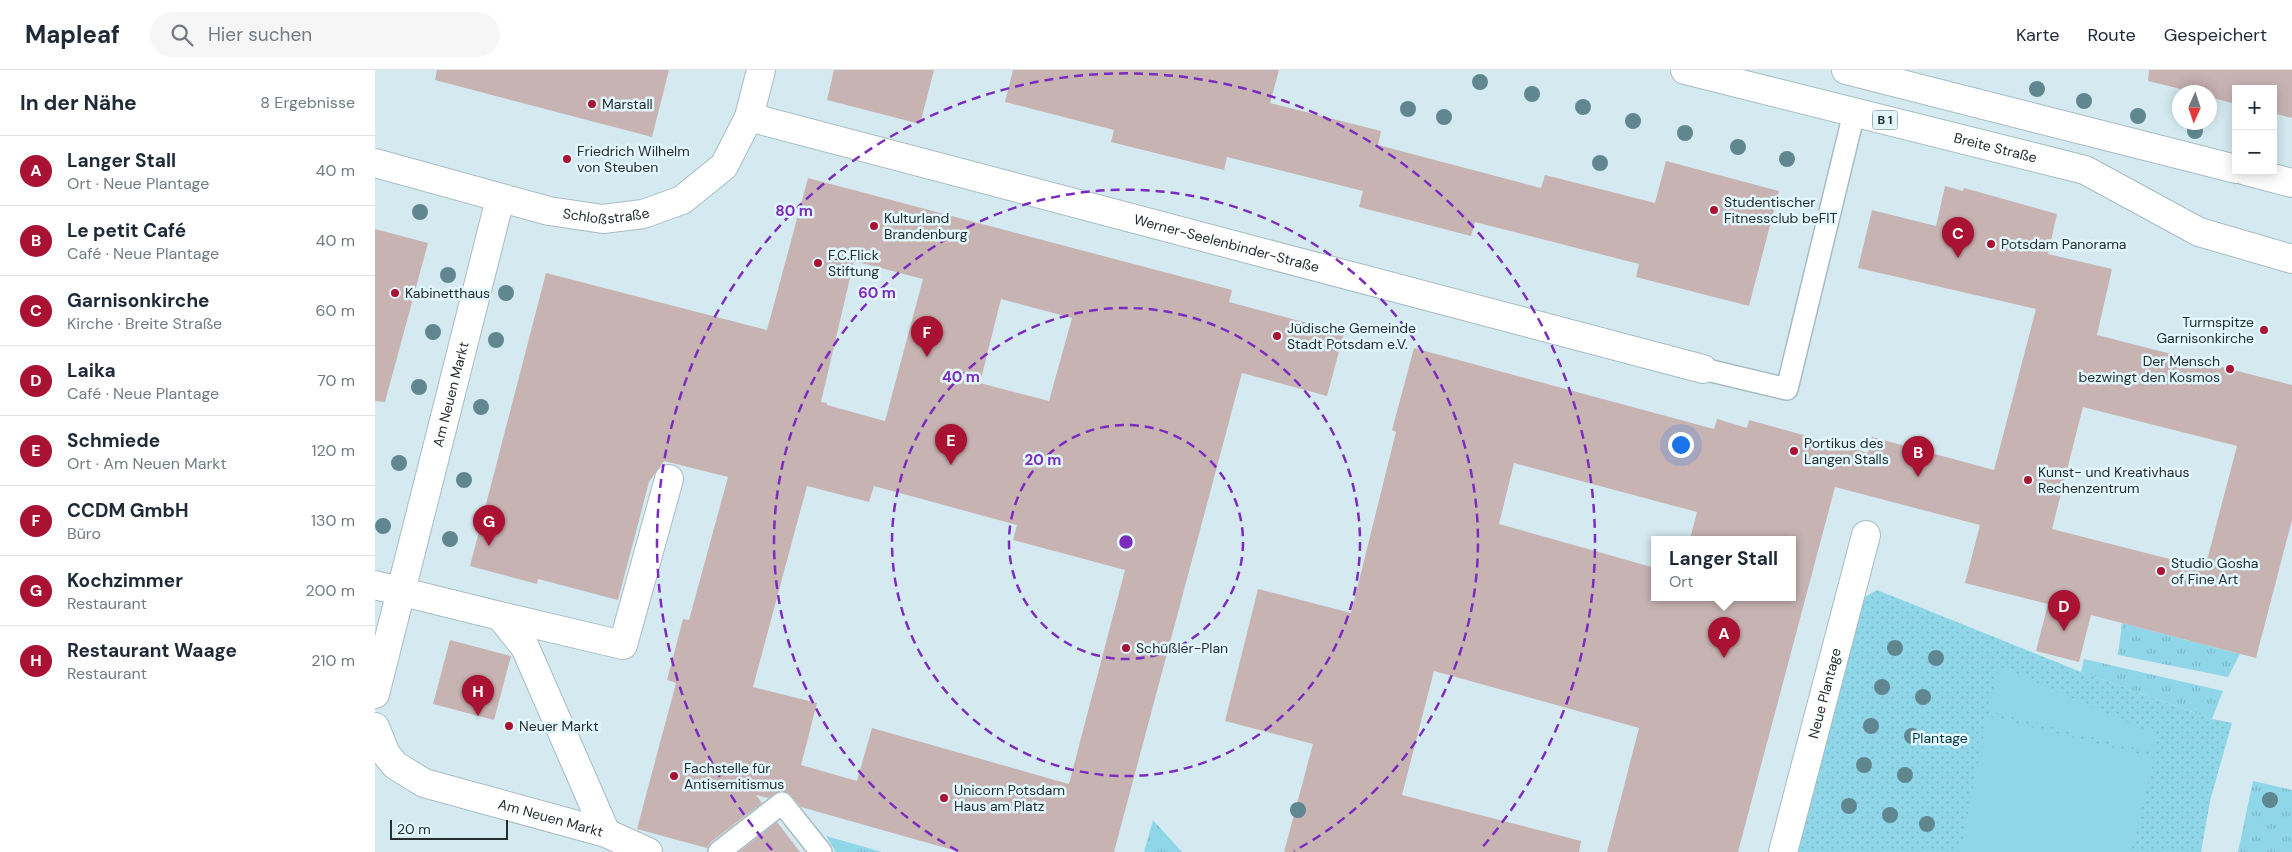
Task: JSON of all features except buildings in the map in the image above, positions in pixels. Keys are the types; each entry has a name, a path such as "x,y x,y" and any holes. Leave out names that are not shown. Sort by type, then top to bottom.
{"street":[{"name":"Schloßstraße","path":"375,163 549,211 603,219 643,214 682,200 724,166 749,117 761,70"},
{"name":"Breite Straße","path":"1685,70 2085,170 2199,232 2292,259"},
{"path":"1846,70 2232,168"},
{"name":"Werner-Seelenbinder-Straße","path":"749,117 1703,369"},
{"path":"2261,175 2292,183"},
{"name":"Am Neuen Markt","path":"375,694 388,588 500,199"},
{"path":"388,588 623,646 669,479"},
{"name":"Neue Plantage","path":"1783,852 1866,535"},
{"name":"Am Neuen Markt","path":"499,616 525,647 606,833"},
{"name":"Am Neuen Markt","path":"375,727 386,754 395,765 424,783 606,833"},
{"path":"606,833 648,852"}],"lane":[{"path":"1703,369 1787,389 1854,112"},
{"path":"719,852 782,803 821,852"}],"green space":[{"name":"Plantage","path":"1877,590 2081,672 2212,719 2232,723 2210,801 2201,852 1792,852 1858,601"},
{"path":"2122,623 2240,654 2228,677 2118,655"},
{"path":"2084,659 2223,691 2212,719 2081,672"},
{"path":"1999,666 2154,734 2155,753 1989,711"},
{"path":"1988,716 2154,758 2131,852 1960,852"},
{"path":"2253,781 2292,790 2292,852 2238,852"},
{"path":"1153,820 1182,852 1144,852"},
{"path":"826,836 882,852 836,852"}],"place":[{"name":"Marstall","path":"592,104"},
{"name":"Friedrich Wilhelm von Steuben","path":"567,159"},
{"name":"Studentischer Fitnessclub beFIT","path":"1714,210"},
{"name":"Kulturland Brandenburg","path":"874,226"},
{"name":"Potsdam Panorama","path":"1991,244"},
{"name":"Garnisonkirche","path":"1958,258"},
{"name":"F.C.Flick Stiftung","path":"818,263"},
{"name":"Kabinetthaus","path":"395,293"},
{"name":"Turmspitze Garnisonkirche","path":"2264,330"},
{"name":"Jüdische Gemeinde Stadt Potsdam e.V.","path":"1277,336"},
{"name":"CCDM GmbH","path":"927,357"},
{"name":"Der Mensch bezwingt den Kosmos","path":"2230,369"},
{"name":"Portikus des Langen Stalls","path":"1794,451"},
{"name":"Schmiede","path":"951,465"},
{"name":"Le petit Café","path":"1918,477"},
{"name":"Kunst- und Kreativhaus Rechenzentrum","path":"2028,480"},
{"name":"Kochzimmer","path":"489,546"},
{"name":"Studio Gosha of Fine Art","path":"2161,571"},
{"name":"Laika","path":"2064,631"},
{"name":"Schüßler-Plan","path":"1126,648"},
{"name":"Langer Stall","path":"1724,658"},
{"name":"Restaurant Waage","path":"478,716"},
{"name":"Neuer Markt","path":"509,726"},
{"name":"Fachstelle für Antisemitismus","path":"674,776"},
{"name":"Unicorn Potsdam Haus am Platz","path":"944,798"}]}
